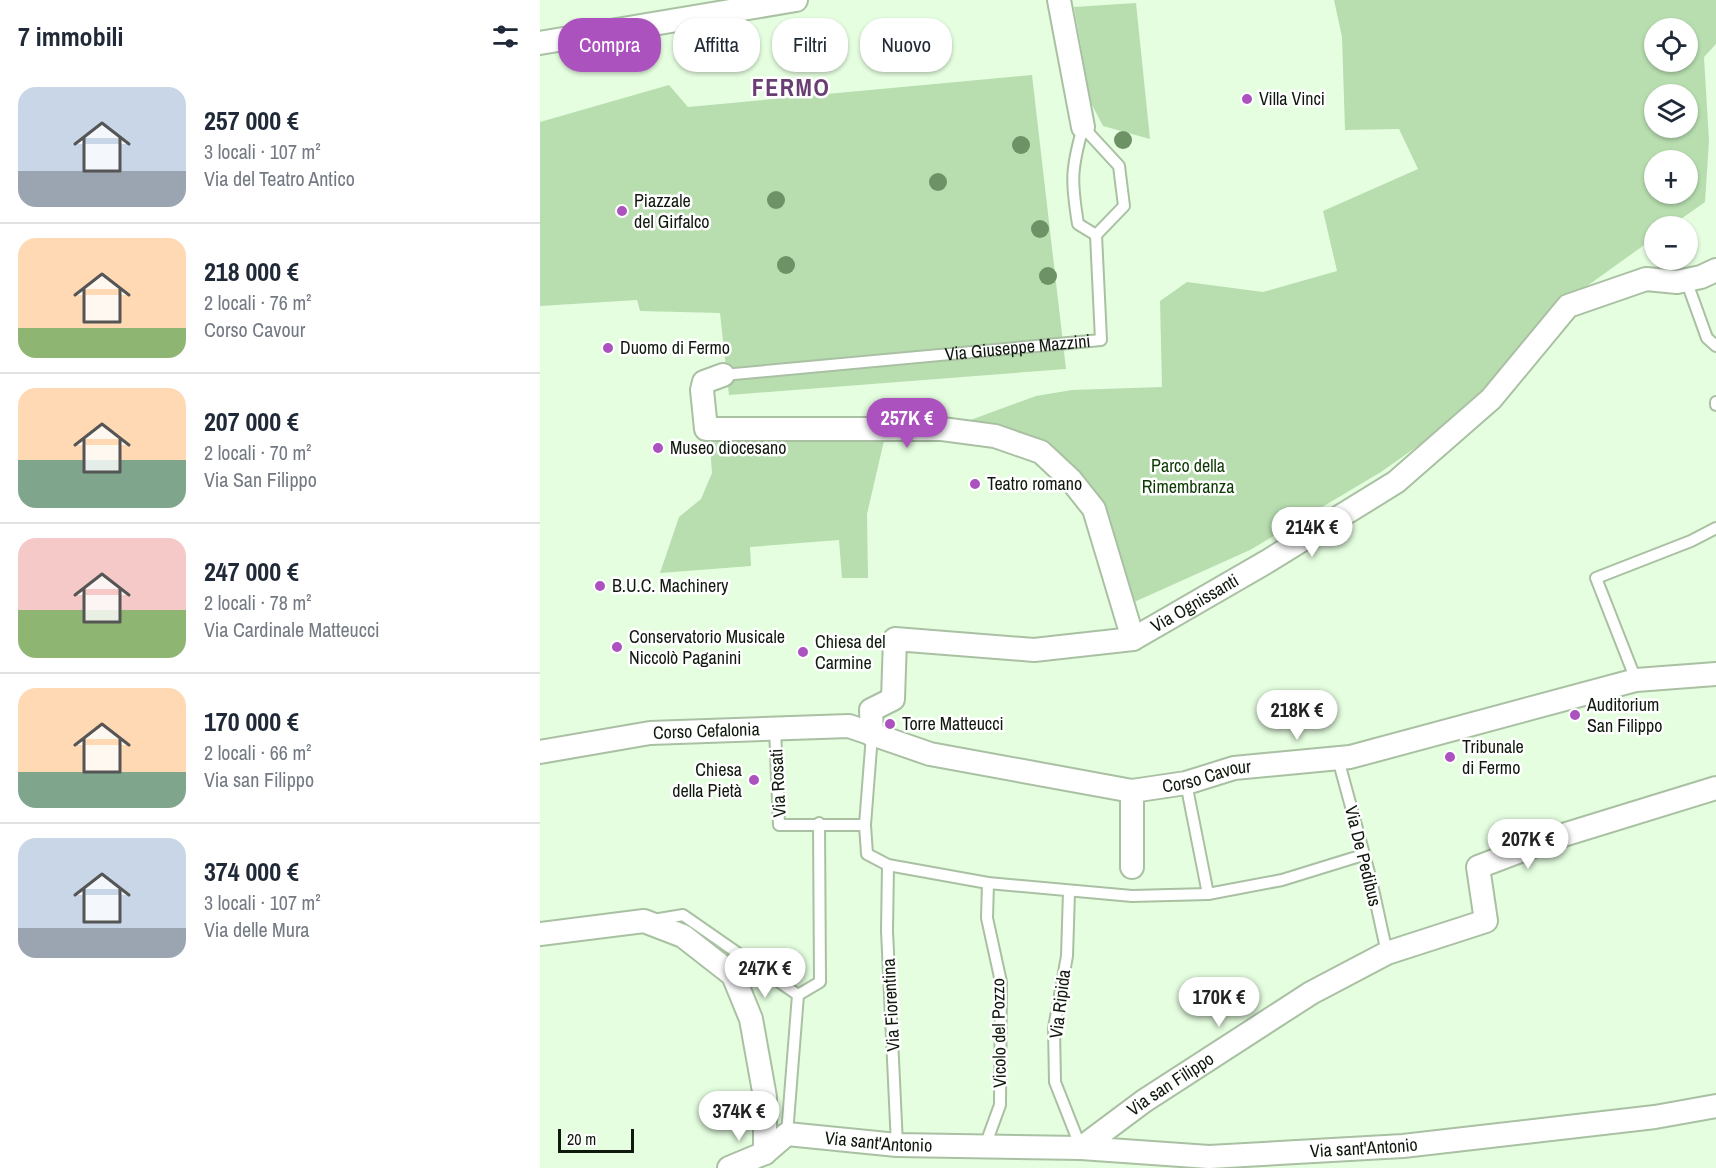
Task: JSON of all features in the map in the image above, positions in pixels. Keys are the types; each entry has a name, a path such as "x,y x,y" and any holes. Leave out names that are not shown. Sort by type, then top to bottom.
{"street":[{"path":"540,43 796,0"},
{"path":"1059,0 1083,127"},
{"name":"Via Ognissanti","path":"872,735 871,710 893,699 895,639 1034,650 1133,639 1268,561 1396,482 1491,399 1568,306 1646,279 1677,282 1716,270"},
{"path":"723,375 704,382 702,390 706,429 942,429 995,436 1041,452 1071,480 1094,509 1133,639"},
{"name":"Corso Cavour","path":"872,735 930,754 1132,791 1186,783 1234,768 1282,762 1338,759 1636,680 1716,674"},
{"name":"Corso Cefalonia","path":"540,752 650,733 849,726 872,735"},
{"path":"1386,953 1486,921 1478,867 1560,836 1716,788"},
{"path":"1132,791 1132,867"},
{"path":"540,934 644,921 683,936 733,975 751,1019 765,1098 765,1153"},
{"name":"Via san Filippo","path":"1081,1148 1144,1101 1311,993 1386,953"},
{"name":"Via sant'Antonio","path":"787,1134 897,1145 1081,1148 1209,1157 1391,1147 1654,1117 1716,1106"},
{"path":"729,1168 765,1153 787,1134"}],"lane":[{"path":"1083,127 1119,166 1124,206 1096,235 1078,224 1071,184 1074,161 1083,127"},
{"name":"Via Giuseppe Mazzini","path":"723,375 1101,340 1096,235"},
{"path":"1686,280 1707,338 1716,346"},
{"path":"1636,680 1596,578 1691,541 1716,528"},
{"name":"Via Rosati","path":"776,728 779,825 819,823 865,825"},
{"path":"872,735 865,825 867,854 888,865 988,883 1132,896 1208,894 1282,880 1364,855"},
{"name":"Via De Pedibus","path":"1338,759 1364,855 1386,953"},
{"path":"1186,783 1208,894"},
{"path":"798,995 820,982 819,823"},
{"name":"Via Fiorentina","path":"888,865 887,931 897,1145"},
{"name":"Vicolo del Pozzo","path":"985,1146 1000,1105 1001,982 987,918 988,883"},
{"name":"Via Ripida","path":"1069,892 1067,957 1054,1028 1055,1082 1081,1148"},
{"path":"644,921 683,915 798,995"},
{"path":"787,1134 798,995"}],"green space":[{"name":"Parco della Rimembranza","path":"1334,0 1716,0 1716,44 1704,57 1709,141 1705,202 1685,216 1644,216 1644,245 1555,309 1482,392 1432,436 1381,472 1250,550 1132,603 1074,477 957,425 1036,396 1072,390 1162,387 1160,301 1187,282 1263,292 1337,271 1323,211 1418,169 1399,129 1345,130 1342,37"},
{"path":"1136,3 1150,139 1103,126 1091,103 1074,7"},
{"path":"1032,75 1066,369 729,395 720,313 640,311 637,300 540,306 540,122 669,85 688,107"},
{"path":"886,432 867,514 868,578 842,578 839,540 750,547 751,566 660,573 679,517 701,499 712,473 709,433"}],"place":[{"name":"Villa Vinci","path":"1247,99"},
{"name":"Piazzale del Girfalco","path":"622,211"},
{"name":"Duomo di Fermo","path":"608,348"},
{"name":"Museo diocesano","path":"658,448"},
{"name":"Teatro romano","path":"975,484"},
{"name":"B.U.C. Machinery","path":"600,586"},
{"name":"Conservatorio Musicale Niccolò Paganini","path":"617,647"},
{"name":"Chiesa del Carmine","path":"803,652"},
{"name":"Auditorium San Filippo","path":"1575,715"},
{"name":"Torre Matteucci","path":"890,724"},
{"name":"Tribunale di Fermo","path":"1450,757"},
{"name":"Chiesa della Pietà","path":"754,780"}],"district":[{"name":"FERMO","path":"791,88"}]}
